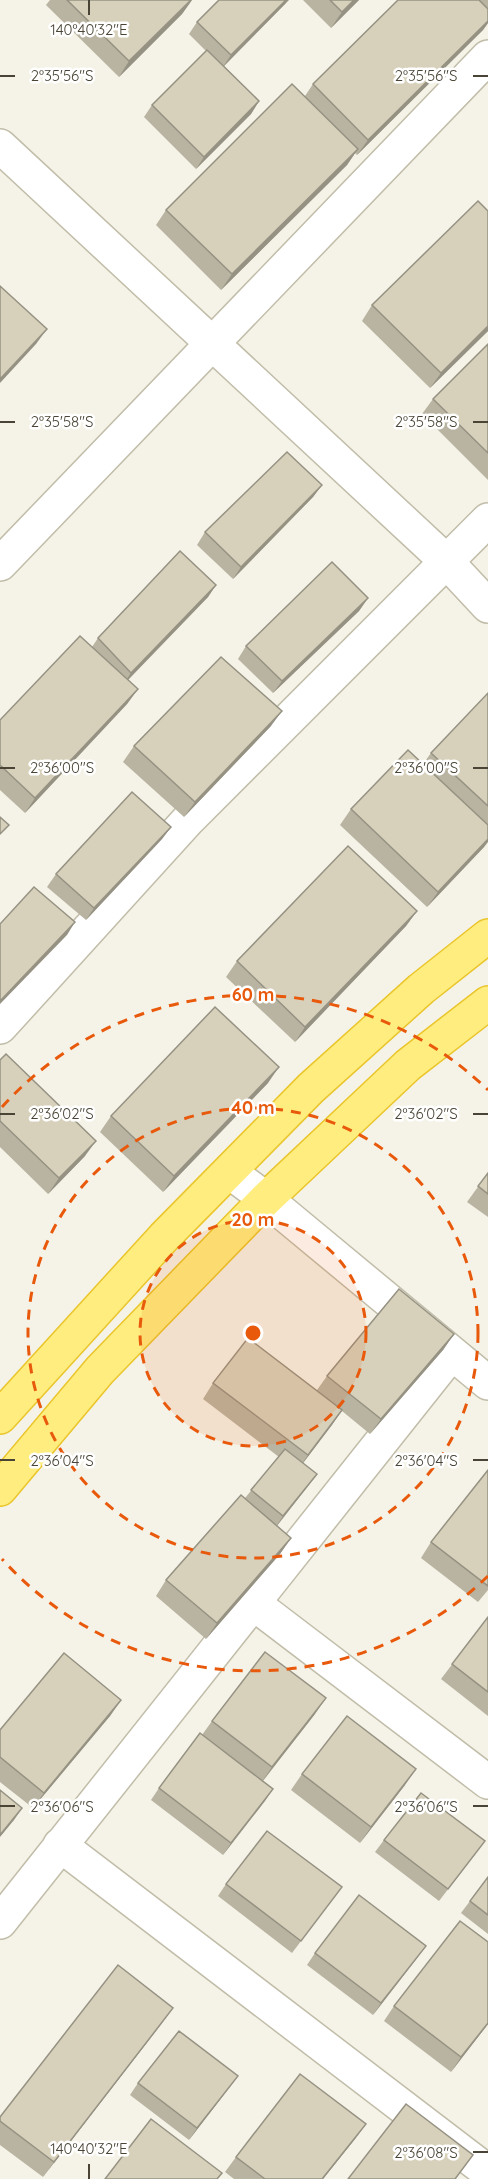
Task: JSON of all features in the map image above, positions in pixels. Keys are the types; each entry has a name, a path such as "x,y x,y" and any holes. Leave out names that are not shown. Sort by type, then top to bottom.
{"highway":[{"path":"0,1417 164,1237 311,1088 420,989 488,936"},
{"path":"0,1489 100,1370 266,1199 408,1065 488,1003"}],"street":[{"path":"0,564 488,57"},
{"path":"0,146 446,561 488,606"},
{"path":"0,1027 189,819 488,520"},
{"path":"230,1172 266,1199 488,1383"},
{"path":"0,1922 451,1354"},
{"path":"253,1603 488,1782"},
{"path":"60,1845 488,2172"}],"building":[{"path":"67,0 191,0 129,61"},
{"path":"219,0 286,0 231,55 197,22"},
{"path":"330,0 354,0 342,12"},
{"path":"398,0 479,0 488,9 488,21 368,140 313,84"},
{"path":"207,50 259,101 204,157 152,105"},
{"path":"292,84 358,149 232,274 166,210"},
{"path":"478,201 488,211 488,326 441,373 372,305"},
{"path":"0,286 47,329 0,379"},
{"path":"488,344 488,453 433,399"},
{"path":"287,452 322,485 241,567 205,532"},
{"path":"180,551 216,585 131,673 98,638"},
{"path":"332,562 368,598 282,681 246,646"},
{"path":"80,636 138,689 35,798 0,765 0,720"},
{"path":"221,657 282,711 195,802 134,746"},
{"path":"488,693 488,806 431,753"},
{"path":"408,750 488,825 488,839 438,892 351,809"},
{"path":"132,792 171,827 94,908 56,874"},
{"path":"0,817 9,825 0,834"},
{"path":"348,846 417,911 305,1027 237,961"},
{"path":"34,887 75,922 0,1001 0,924"},
{"path":"215,1007 279,1067 174,1176 111,1116"},
{"path":"6,1054 96,1141 59,1178 0,1121 0,1060"},
{"path":"488,1173 488,1194 478,1186"},
{"path":"399,1289 454,1334 381,1419 327,1376"},
{"path":"248,1338 342,1410 308,1455 213,1383"},
{"path":"285,1449 317,1474 283,1516 251,1490"},
{"path":"488,1470 488,1586 431,1542"},
{"path":"241,1495 291,1538 217,1623 166,1580"},
{"path":"488,1617 488,1692 452,1664"},
{"path":"265,1652 326,1698 272,1767 212,1721"},
{"path":"64,1653 121,1700 44,1793 0,1757 0,1730"},
{"path":"347,1716 416,1769 371,1827 302,1774"},
{"path":"200,1733 273,1789 231,1843 159,1788"},
{"path":"0,1790 22,1808 0,1835"},
{"path":"421,1793 485,1841 448,1889 384,1840"},
{"path":"267,1831 342,1887 301,1941 226,1884"},
{"path":"488,1877 488,1915 470,1901"},
{"path":"359,1895 426,1946 381,2003 315,1953"},
{"path":"460,1921 488,1942 488,2023 461,2057 394,2006"},
{"path":"118,1965 173,2008 54,2162 0,2121 0,2117"},
{"path":"179,2031 238,2076 197,2128 138,2083"},
{"path":"300,2074 366,2124 322,2179 265,2179 236,2157"},
{"path":"406,2104 473,2155 455,2179 348,2179"},
{"path":"151,2119 222,2173 217,2179 105,2179"}]}
